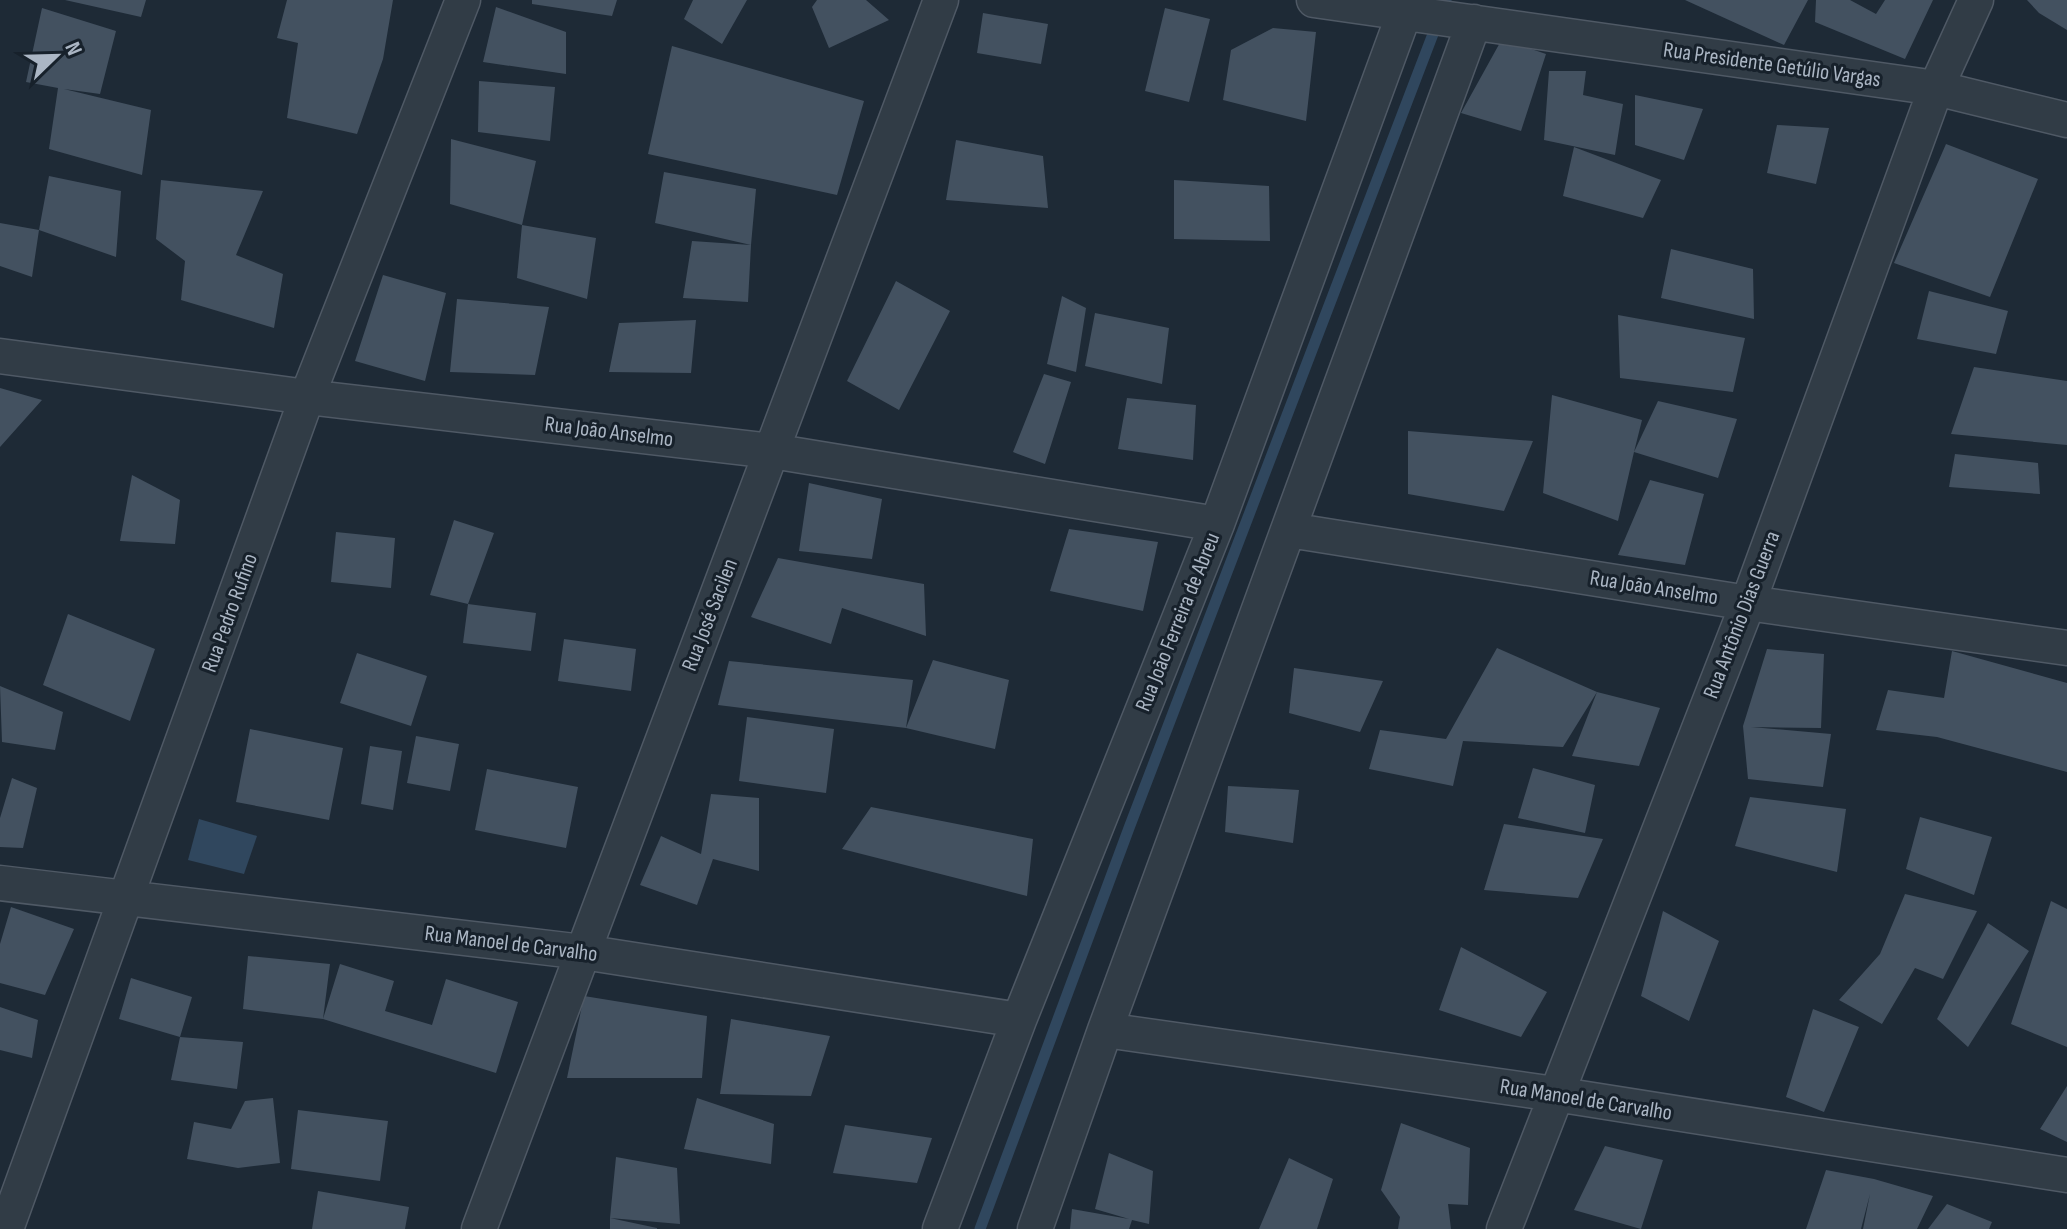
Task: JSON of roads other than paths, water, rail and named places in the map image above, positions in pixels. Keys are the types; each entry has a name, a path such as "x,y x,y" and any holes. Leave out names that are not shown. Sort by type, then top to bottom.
{"street":[{"name":"Rua Pedro Rufino","path":"6,1229 307,397 463,0"},
{"name":"Rua José Sacilen","path":"479,1229 941,0"},
{"name":"Rua Presidente Getúlio Vargas","path":"1314,0 1936,88 2067,120"},
{"name":"Rua Antônio Dias Guerra","path":"1504,1229 1748,603 1936,88 1976,0"},
{"name":"Rua João Ferreira de Abreu","path":"940,1229 1019,1020 1217,524 1405,11"},
{"path":"1035,1229 1474,22"},
{"name":"Rua João Anselmo","path":"0,356 307,397 772,451 1217,524"},
{"name":"Rua João Anselmo","path":"1289,530 1748,603 2067,648"},
{"name":"Rua Manoel de Carvalho","path":"0,883 583,952 1019,1020"},
{"name":"Rua Manoel de Carvalho","path":"1105,1030 1555,1094 2067,1175"}],"water":[{"path":"199,819 257,836 244,874 188,860"}],"waterway":[{"path":"980,1229 1129,828 1446,0"}]}
